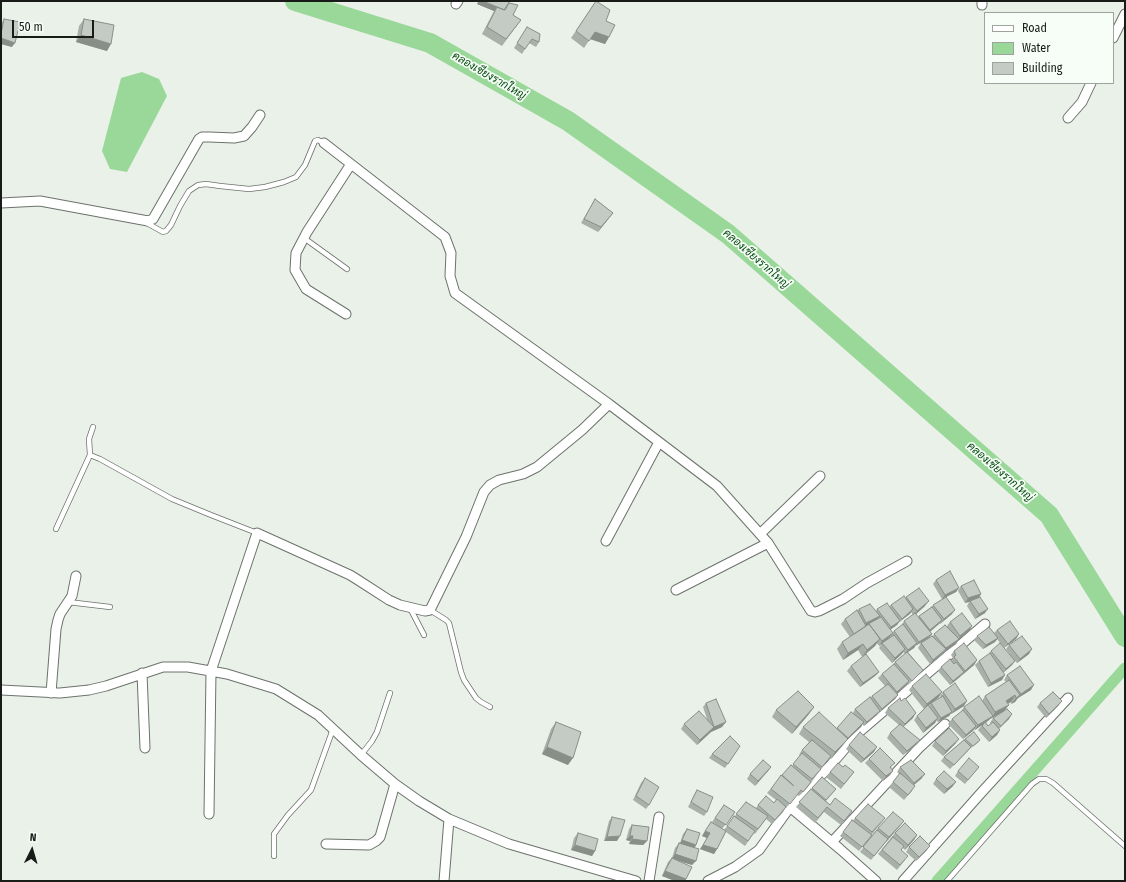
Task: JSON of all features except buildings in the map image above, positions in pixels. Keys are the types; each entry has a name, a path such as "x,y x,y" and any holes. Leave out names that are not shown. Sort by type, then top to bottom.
{"street":[{"path":"1114,36 1125,14"},
{"path":"1068,118 1082,102 1091,84"},
{"path":"1,203 40,201 148,221 153,219 199,139 202,137 234,138 244,136 260,115"},
{"path":"324,144 445,237 451,253 450,276 455,293 610,404 717,486 768,543 811,611 815,612 843,600 867,583 907,561"},
{"path":"346,314 306,288 295,270 296,253 351,164"},
{"path":"209,814 211,671 257,533 350,575 389,600 400,605 425,611 430,610 466,537 484,492 490,485 499,480 523,474 537,467 582,430 610,404"},
{"path":"606,541 659,442"},
{"path":"760,534 820,476"},
{"path":"676,590 768,543"},
{"path":"51,693 56,629 60,614 72,596 76,576"},
{"path":"708,881 735,867 759,850 790,807 830,766 858,733 985,624"},
{"path":"1,690 60,694 95,689 163,667 188,667 227,674 276,689 318,715 395,784 419,801 449,819 513,846 636,881"},
{"path":"142,673 145,748"},
{"path":"903,881 1068,698"},
{"path":"832,842 919,748 944,724"},
{"path":"326,844 369,845 376,841 380,836 395,784"},
{"path":"790,807 876,881"},
{"path":"649,881 659,817"},
{"path":"444,881 449,819"}],"lane":[{"path":"144,221 163,232 166,231 171,225 189,191 198,185 206,184 249,189 265,187 296,177 305,165 315,141 318,140 324,144"},
{"path":"304,238 347,269"},
{"path":"56,529 91,455 89,439 93,427"},
{"path":"91,455 172,499 257,533"},
{"path":"68,602 110,607"},
{"path":"410,608 424,635"},
{"path":"430,610 449,623 464,680 476,698 490,707"},
{"path":"361,755 377,732 390,693"},
{"path":"274,856 274,834 288,815 311,790 333,729"},
{"path":"947,881 1032,784 1039,779 1046,779 1054,783 1125,846"}],"water":[{"path":"142,72 159,79 167,96 127,172 110,169 102,151 121,78"}],"waterway":[{"name":"คลองเชียงรากใหญ่","path":"295,1 430,43 568,121 728,234 1049,515 1125,637"},
{"path":"937,881 1125,668"}]}
